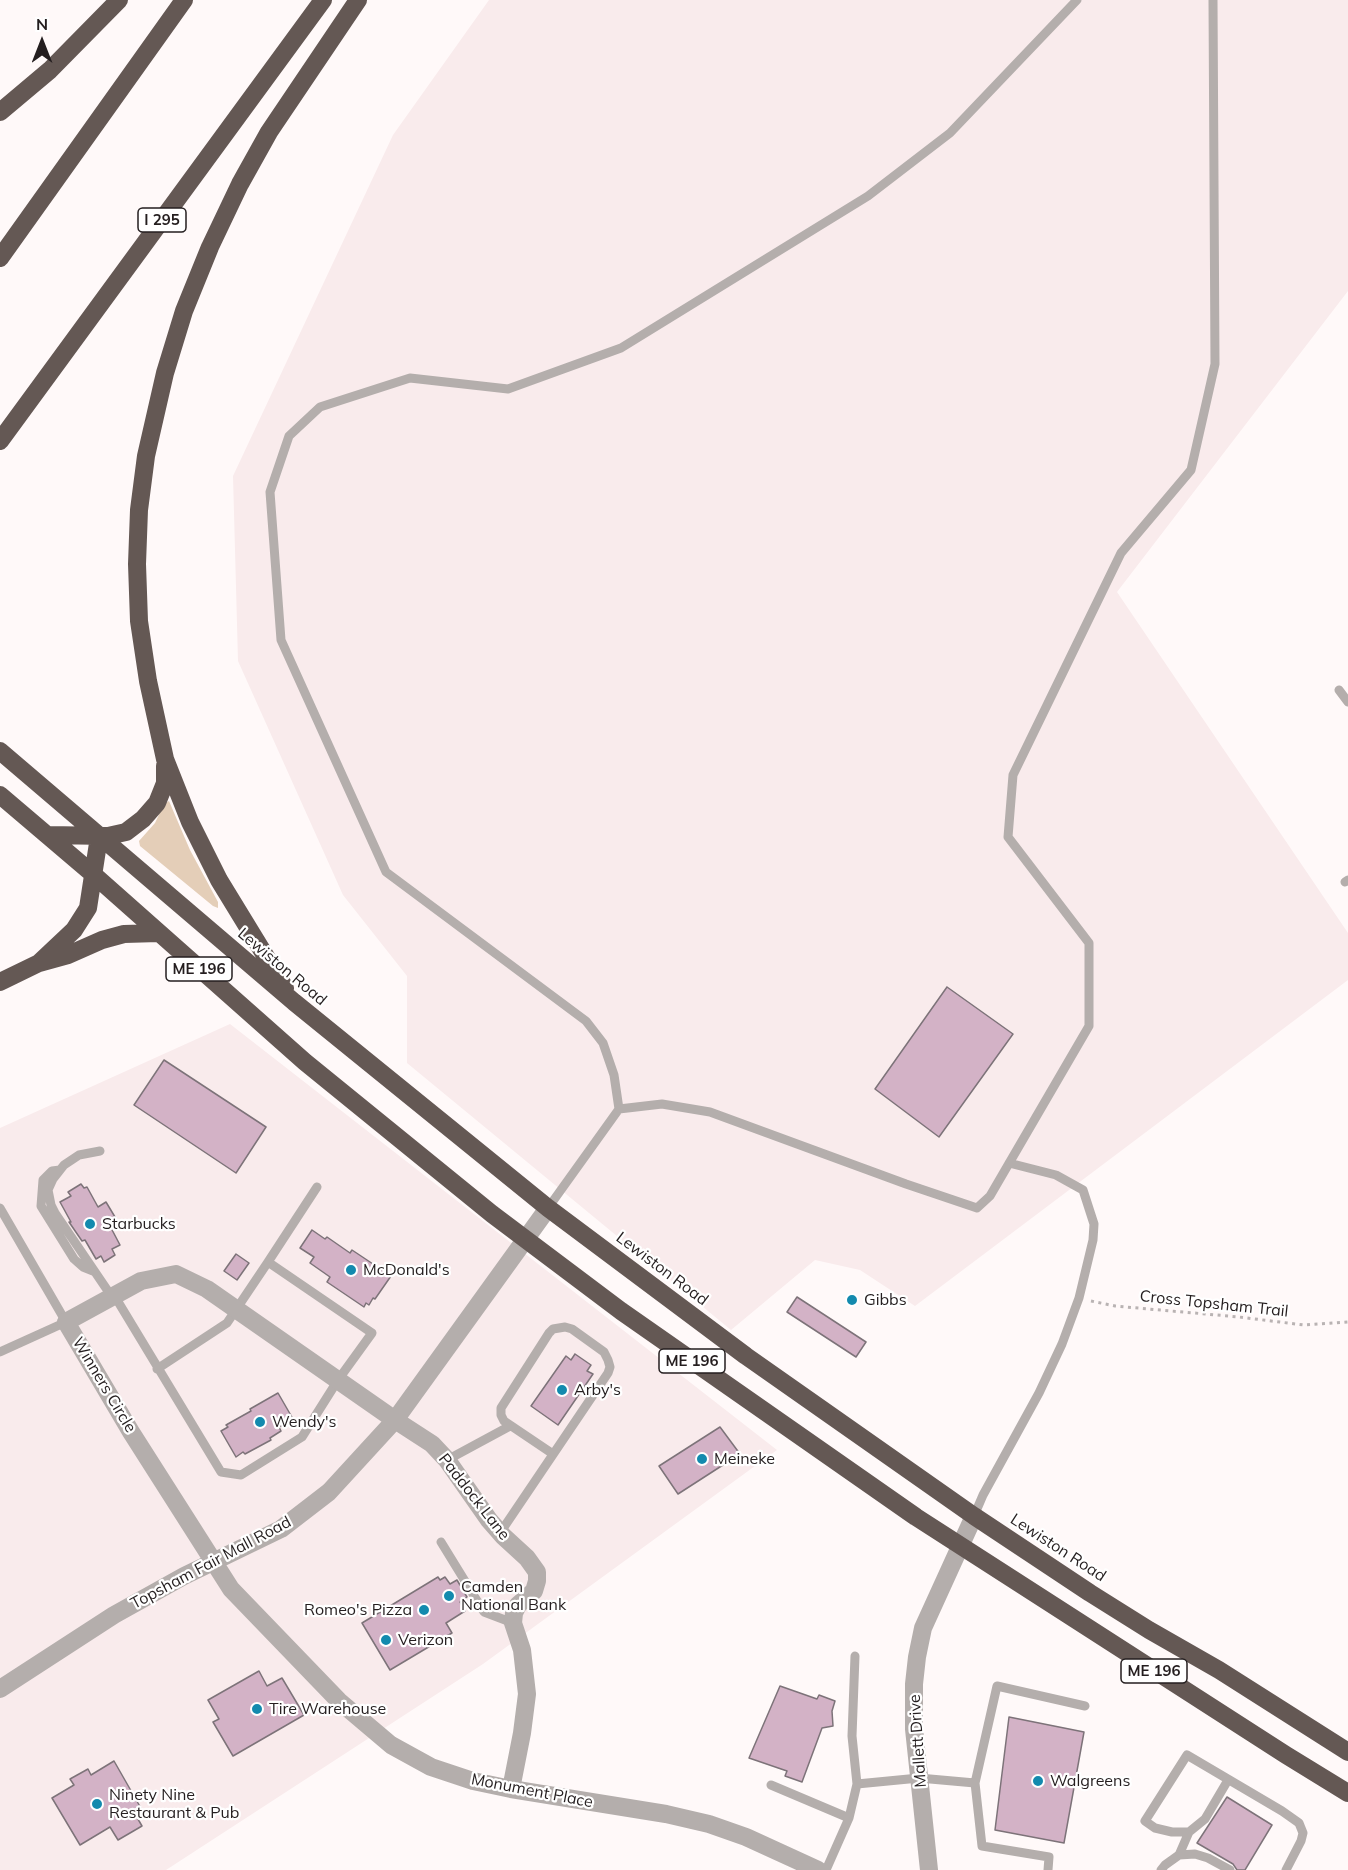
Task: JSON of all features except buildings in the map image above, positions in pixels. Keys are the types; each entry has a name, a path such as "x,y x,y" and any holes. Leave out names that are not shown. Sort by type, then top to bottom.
{"highway":[{"path":"0,112 50,70 119,0"},
{"path":"0,258 184,0"},
{"name":"I 295","path":"0,441 323,0"},
{"path":"294,1002 219,879 190,822 165,759 144,660 139,621 137,546 143,474 157,402 184,311 230,204 269,132 358,0"},
{"name":"Lewiston Road","path":"0,751 294,1002 548,1209 746,1356 974,1516 1129,1618 1219,1670 1348,1752"},
{"path":"48,835 99,837 126,832 151,811 162,793 165,783 165,759"},
{"name":"ME 196","path":"0,795 305,1062 492,1214 621,1311 861,1480 1348,1793"},
{"path":"39,963 80,922 88,908 99,837"},
{"path":"0,982 39,963 68,955 102,940 124,934 159,933"}],"street":[{"name":"Topsham Fair Mall Road","path":"0,1689 114,1615 281,1529 330,1492 395,1420 548,1209"},
{"name":"Winners Circle","path":"213,1562 131,1432 66,1322 141,1281 176,1274 207,1289 395,1420"},
{"name":"Paddock Lane","path":"395,1420 432,1444 447,1460 500,1533 527,1558 537,1572 534,1591 518,1605 513,1623"},
{"name":"Mallett Drive","path":"929,1870 914,1729 914,1684 917,1657 923,1628 974,1516"},
{"name":"Monument Place","path":"213,1562 231,1589 339,1701 391,1745 431,1767 473,1781 511,1789 666,1814 709,1824 746,1837 818,1870"},
{"path":"511,1789 527,1694 522,1650 513,1623"}],"lane":[{"path":"548,1209 619,1109 614,1075 603,1043 586,1022 386,872 281,640 270,492 290,436 320,407 410,378 508,389 621,348 868,196 950,133 1077,0"},
{"path":"619,1109 662,1104 710,1112 977,1208 990,1196 1089,1026 1089,943 1008,837 1013,775 1121,553 1191,470 1215,364 1213,0"},
{"path":"1339,690 1348,702"},
{"path":"100,1151 79,1155 60,1170 48,1191 51,1205 93,1271 113,1296 221,1472 241,1475 302,1437 338,1380 372,1333 268,1262"},
{"path":"974,1516 983,1495 1040,1393 1062,1344 1079,1298 1089,1259 1094,1224 1083,1191 1056,1175 1009,1164"},
{"path":"158,1369 227,1323 317,1187"},
{"path":"0,1208 66,1322 0,1352"},
{"path":"500,1533 608,1373 610,1367 604,1352 581,1334 565,1327 553,1329 549,1333 501,1408 501,1415 510,1426 553,1454"},
{"path":"447,1460 510,1426"},
{"path":"441,1542 484,1612 513,1623"},
{"path":"826,1870 849,1818 857,1784 852,1736 855,1656"},
{"path":"1048,1870 1049,1857 982,1845 975,1783 997,1686 1084,1706"},
{"path":"1189,1832 1163,1830 1144,1821 1187,1755 1299,1823 1303,1833 1302,1841 1286,1870"},
{"path":"857,1784 920,1778 975,1783"},
{"path":"1179,1855 1189,1832 1205,1819 1228,1780"},
{"path":"771,1785 849,1818"},
{"path":"1161,1870 1164,1865 1179,1855 1195,1854 1230,1870"}],"path":[{"name":"Cross Topsham Trail","path":"1079,1298 1115,1306 1304,1325 1348,1322"}],"shaded area":[{"path":"489,0 1348,0 1348,291 1117,592 1348,933 1348,980 915,1306 860,1270 815,1260 731,1330 407,1063 407,976 343,895 238,661 233,476 393,135"},
{"path":"169,801 190,850 218,902 218,908 140,846 139,841 155,823 164,804"},
{"path":"230,1024 777,1450 483,1664 166,1870 0,1870 0,1128"}],"place":[{"name":"Starbucks","path":"90,1224"},
{"name":"McDonald's","path":"351,1270"},
{"name":"Gibbs","path":"852,1300"},
{"name":"Arby's","path":"562,1390"},
{"name":"Wendy's","path":"260,1422"},
{"name":"Meineke","path":"702,1459"},
{"name":"Camden National Bank","path":"449,1596"},
{"name":"Romeo's Pizza","path":"424,1610"},
{"name":"Verizon","path":"386,1640"},
{"name":"Tire Warehouse","path":"257,1709"},
{"name":"Walgreens","path":"1038,1781"},
{"name":"Ninety Nine Restaurant & Pub","path":"97,1804"}]}
